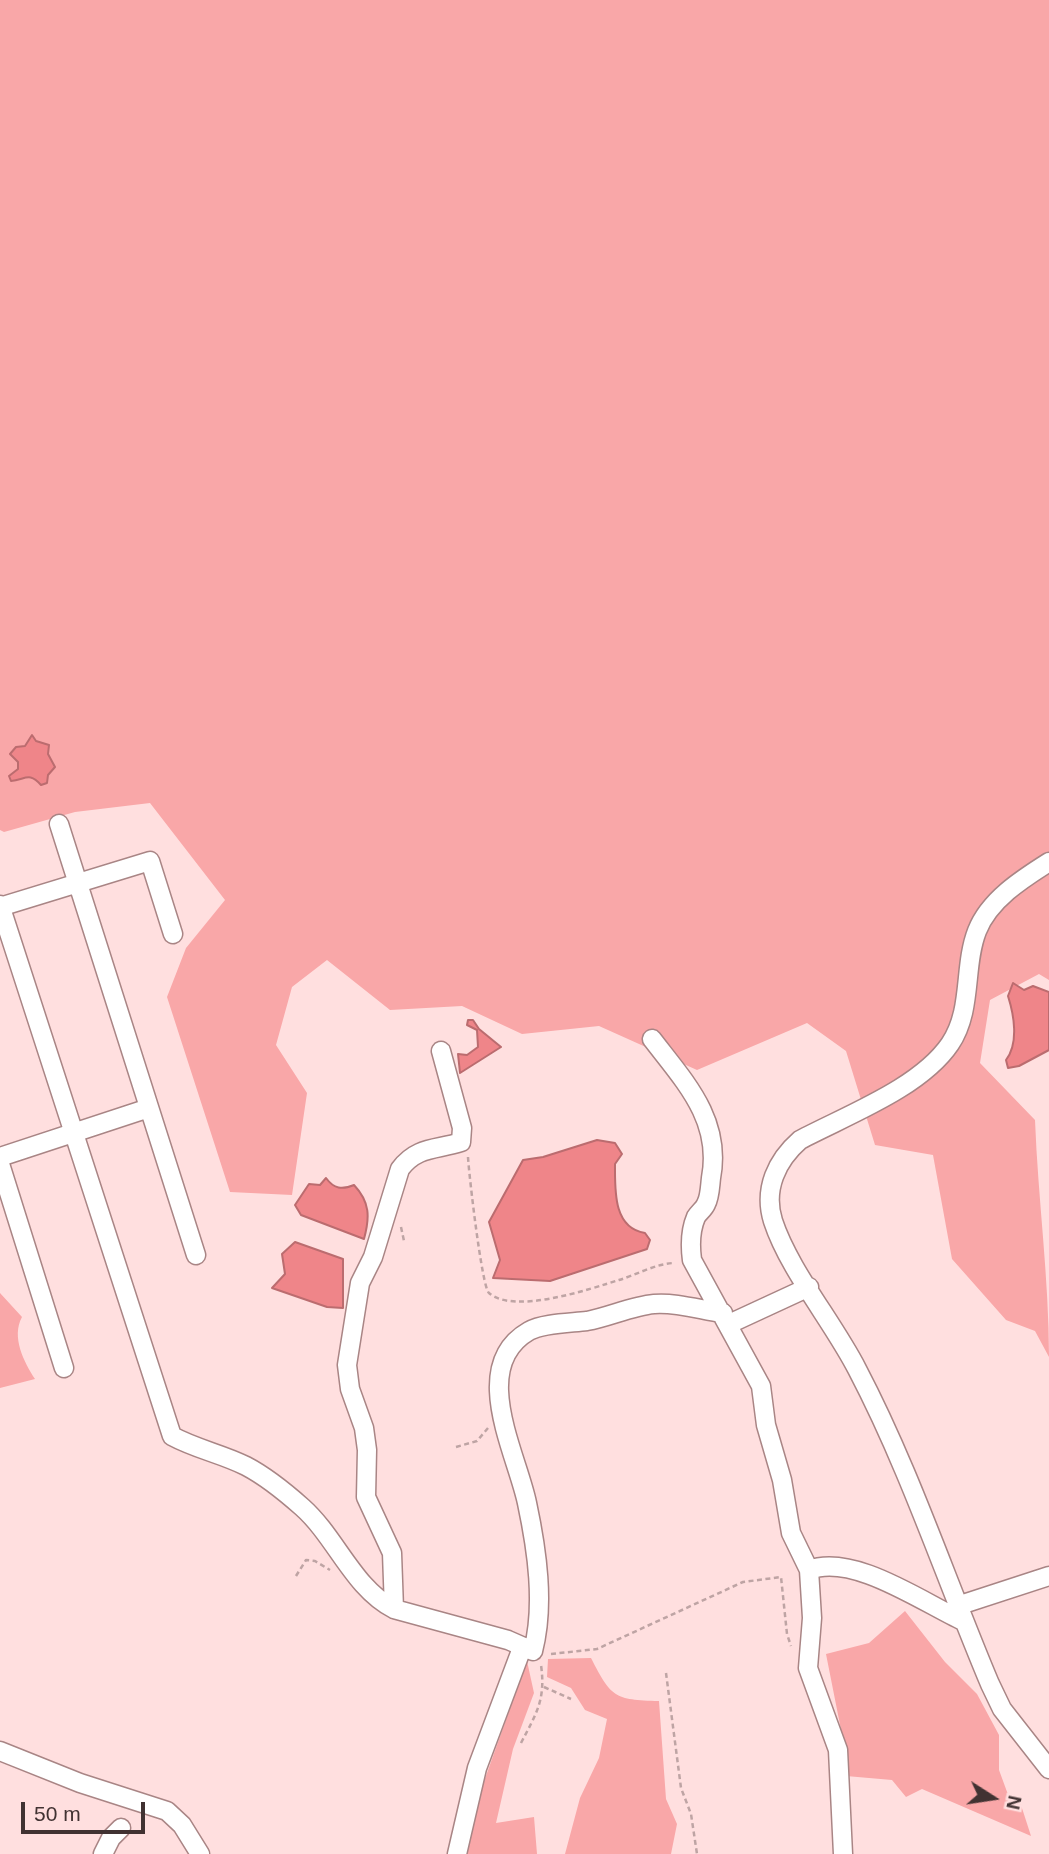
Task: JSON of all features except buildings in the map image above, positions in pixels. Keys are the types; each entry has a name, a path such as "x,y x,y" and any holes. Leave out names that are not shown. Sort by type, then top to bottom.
{"street":[{"path":"60,824 196,1255"},
{"path":"173,934 150,861 0,906 172,1436 199,1451 243,1465 271,1480 306,1510 377,1600 394,1609 508,1640 531,1650"},
{"path":"1049,862 992,907 977,931 965,1007 958,1029 929,1070 800,1140 783,1155 772,1179 773,1219 857,1369 1002,1709 1049,1769"},
{"path":"652,1039 695,1095 707,1115 713,1139 714,1163 706,1205 697,1216 690,1242 692,1259 761,1386 766,1425 782,1480 791,1533 808,1570 812,1618 808,1668 838,1750 843,1854"},
{"path":"394,1609 392,1553 366,1497 368,1450 364,1428 349,1389 347,1365 360,1283 373,1256 400,1169 409,1157 423,1149 461,1142 462,1128 441,1051"},
{"path":"0,1157 149,1108"},
{"path":"0,1164 64,1368"},
{"path":"457,1854 477,1769 539,1628 537,1573 527,1502 500,1415 500,1380 508,1350 530,1330 614,1316 654,1304 726,1319 809,1287"},
{"path":"808,1570 824,1564 848,1568 960,1613 1049,1576"},
{"path":"0,1751 80,1783 167,1811 182,1825 200,1854"},
{"path":"103,1854 111,1838 121,1828"}],"path":[{"path":"461,1142 468,1153 470,1193 484,1263 482,1280 486,1292 497,1298 523,1302 560,1295 670,1263 683,1264 699,1271"},
{"path":"456,1447 477,1441 500,1415"},
{"path":"521,1743 540,1706 544,1687 531,1650 556,1654 597,1649 743,1582 781,1577 787,1634 791,1646"},
{"path":"666,1673 681,1788 691,1814 697,1854"},
{"path":"544,1687 571,1699"}],"shaded area":[{"path":"0,0 1049,0 1049,980 1039,974 990,1000 980,1063 1035,1120 1049,1357 1035,1331 1006,1320 952,1259 933,1155 875,1145 846,1051 807,1023 697,1070 599,1026 522,1034 462,1006 390,1010 327,960 292,987 276,1045 307,1093 292,1195 230,1192 167,997 186,948 225,900 150,803 75,812 4,832 0,830"},
{"path":"32,735 36,741 49,745 48,754 55,767 48,775 47,783 41,785 30,777 11,781 9,776 18,769 18,762 10,754 16,747 25,746"},
{"path":"1013,983 1024,990 1033,986 1049,992 1049,1050 1019,1066 1008,1068 1006,1060 1013,1045 1014,1029 1008,996"},
{"path":"468,1020 473,1020 479,1029 501,1047 460,1073 458,1054 467,1055 478,1047 477,1030 467,1025"},
{"path":"597,1140 615,1143 622,1154 615,1164 618,1206 627,1224 645,1233 650,1240 647,1249 550,1281 493,1278 500,1260 489,1222 523,1160 543,1157"},
{"path":"326,1178 338,1188 354,1185 359,1191 366,1204 368,1217 364,1239 301,1215 295,1205 309,1184 320,1185"},
{"path":"295,1242 343,1259 343,1308 327,1307 272,1288 285,1274 282,1254"},
{"path":"0,1293 22,1317 18,1341 35,1379 0,1388"},
{"path":"905,1611 945,1662 977,1694 999,1735 999,1770 1010,1800 1021,1805 1031,1836 922,1789 906,1797 892,1780 846,1776 844,1745 826,1654 869,1643"},
{"path":"591,1658 604,1681 616,1694 632,1699 659,1701 666,1799 677,1824 671,1854 565,1854 580,1798 599,1758 607,1719 585,1710 571,1688 547,1677 548,1659"},
{"path":"527,1661 534,1693 513,1749 496,1823 534,1817 537,1854 466,1854 482,1787"}]}
